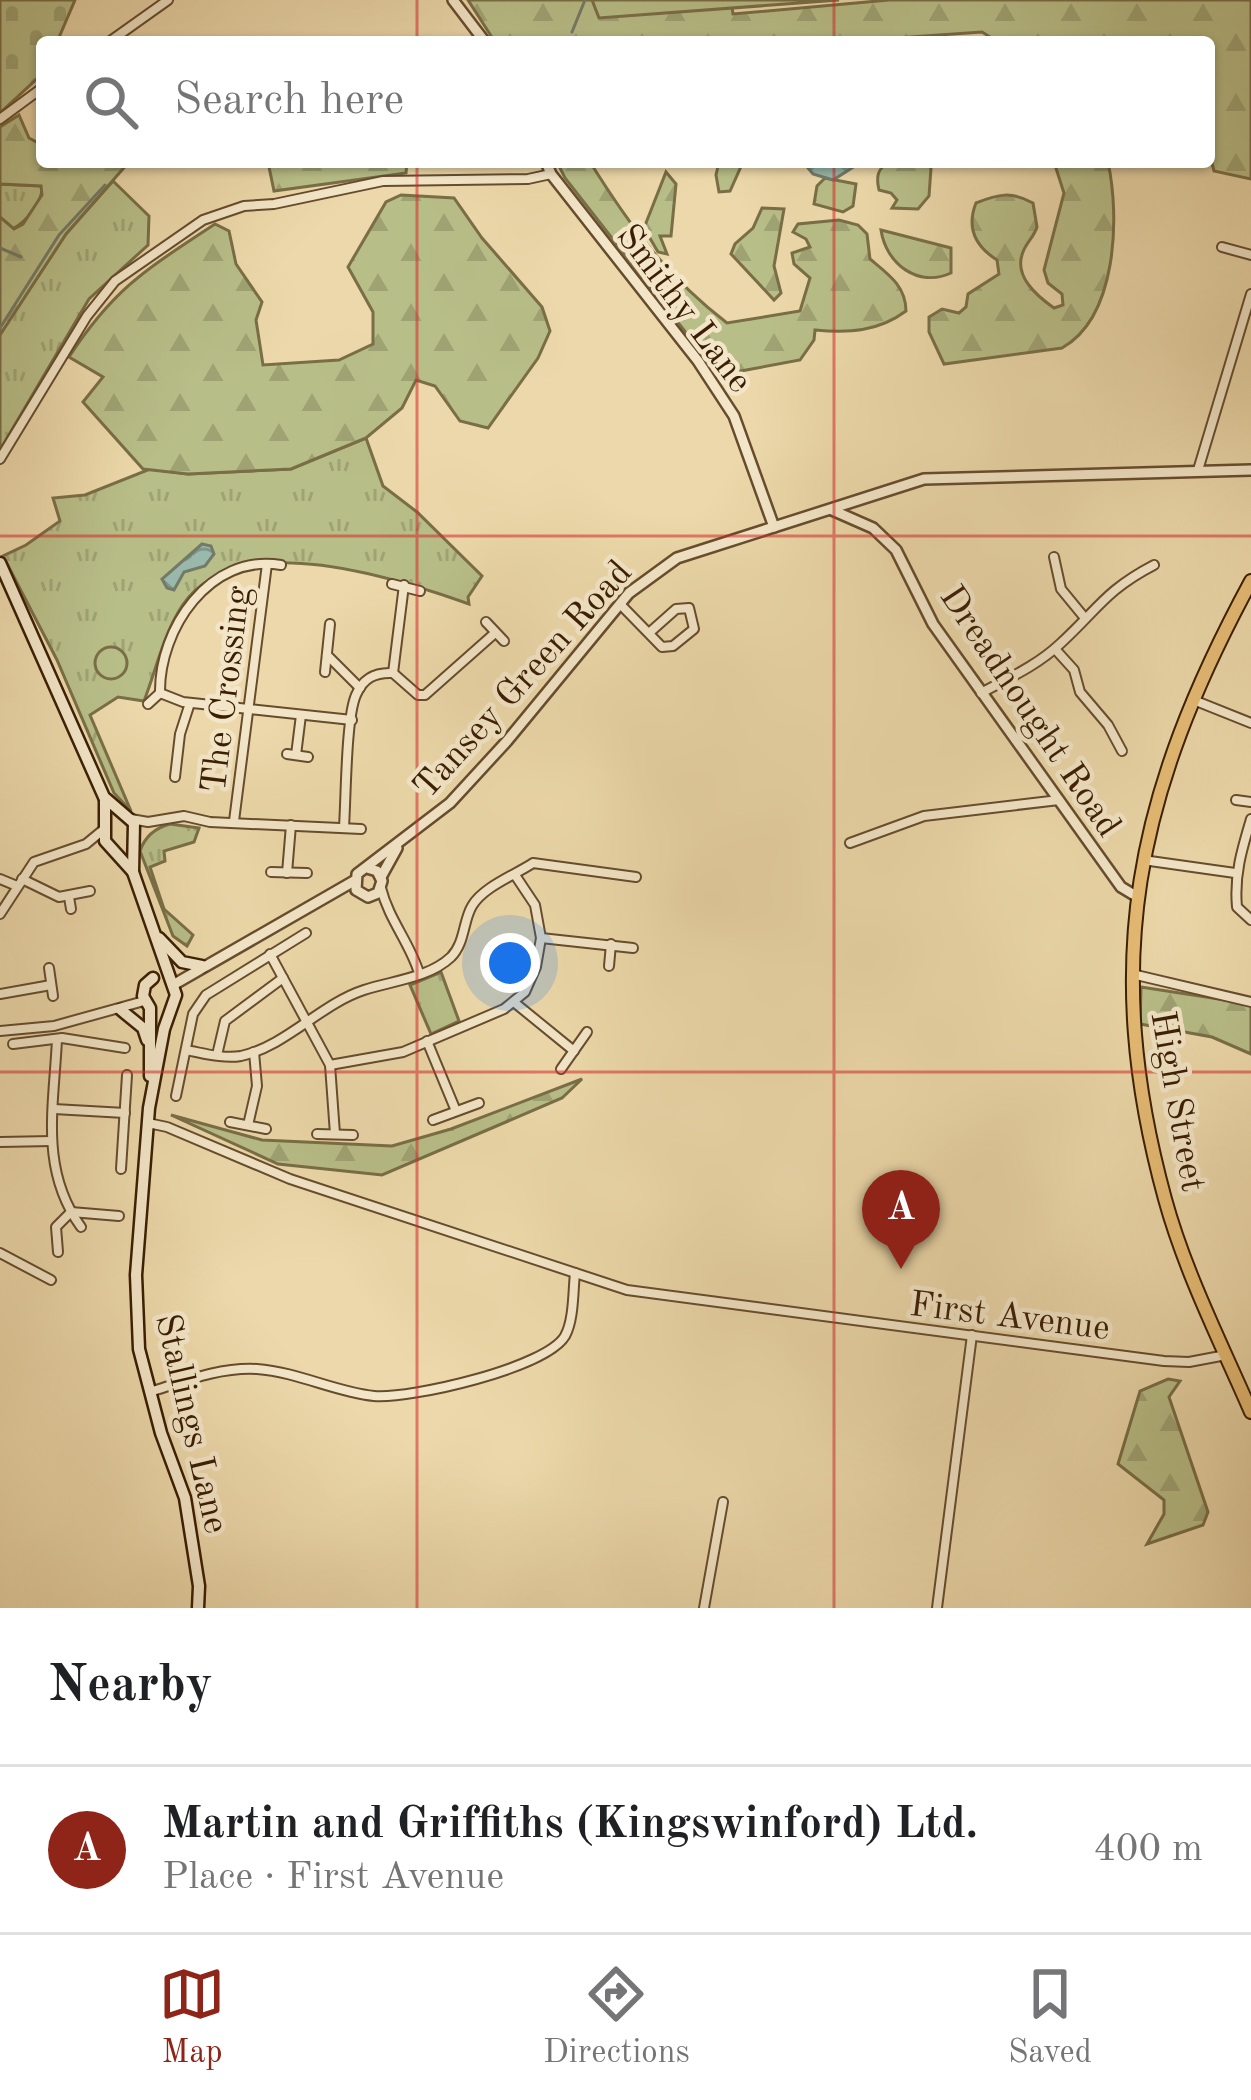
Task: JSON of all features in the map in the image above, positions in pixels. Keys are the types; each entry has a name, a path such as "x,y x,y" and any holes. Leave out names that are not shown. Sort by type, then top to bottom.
{"main road":[{"path":"0,563 70,729 105,800 127,817 135,839 134,872 176,994 149,1108"},
{"name":"High Street","path":"1251,581 1168,768 1142,860 1131,973 1133,1021 1165,1200 1251,1412"},
{"path":"105,800 103,828 111,847 134,872"},
{"path":"103,828 112,817 127,817"},
{"path":"111,847 128,847 135,839"},
{"path":"154,931 182,962 202,966"},
{"path":"149,1108 145,985 153,978 154,931"},
{"path":"153,978 171,982"},
{"path":"147,1004 164,1010 172,1004"},
{"path":"121,1010 143,1028 150,1049"},
{"name":"Stallings Lane","path":"149,1108 136,1299 139,1349 185,1498 198,1608"}],"street":[{"path":"117,36 168,0"},
{"path":"453,0 481,36"},
{"path":"0,119 36,92"},
{"name":"Smithy Lane","path":"548,168 698,361 734,416 774,527"},
{"path":"0,459 87,316 115,281 203,220 223,211 383,181 528,179 551,174"},
{"path":"1222,247 1251,255"},
{"path":"1198,470 1246,324 1251,294"},
{"name":"Tansey Green Road","path":"171,982 334,894 449,803 620,604 677,558 924,479 1251,470"},
{"name":"Dreadnought Road","path":"832,510 873,528 896,550 933,624 1121,887 1136,896"},
{"path":"1054,557 1060,589 1084,617"},
{"path":"148,704 160,693 161,666 198,593 212,579 267,564 281,565"},
{"name":"The Crossing","path":"234,821 267,564"},
{"path":"981,693 1055,649 1117,585 1154,565"},
{"path":"1058,574 1070,571"},
{"path":"1138,574 1146,588"},
{"path":"392,584 421,591"},
{"path":"393,673 404,585"},
{"path":"620,604 662,647 673,646 694,629 689,608 676,609 649,633"},
{"path":"486,622 504,641"},
{"path":"325,672 330,624"},
{"path":"344,827 352,720 360,688 376,673 393,673 418,695 425,695 495,633"},
{"path":"1055,649 1074,670 1080,692 1122,751"},
{"path":"327,656 360,688"},
{"path":"160,693 190,702 352,720"},
{"path":"1196,701 1251,723"},
{"path":"175,777 190,702"},
{"path":"301,715 291,755 308,757"},
{"path":"1114,738 1126,732"},
{"path":"165,760 177,760"},
{"path":"850,843 924,815 1060,800"},
{"path":"1236,800 1251,802"},
{"path":"127,817 148,822 171,816 210,823 361,829"},
{"path":"1251,819 1236,873 1237,907 1251,920"},
{"path":"135,839 148,822"},
{"path":"287,872 291,825"},
{"path":"0,914 34,862 86,844 103,828"},
{"path":"86,844 111,847"},
{"name":"Tansey Green Road","path":"334,894 363,895 381,883 400,844"},
{"path":"1142,860 1236,873"},
{"path":"186,1050 238,1057 254,1052 360,991 419,973 452,955 478,898 540,861 636,877"},
{"path":"367,868 381,883 388,913 419,973"},
{"path":"271,872 307,873"},
{"path":"330,1065 403,1052 514,1003 531,980 541,938 535,905 515,874"},
{"path":"0,879 46,894 69,897 90,891"},
{"path":"354,881 363,895 388,913"},
{"path":"69,897 71,909"},
{"path":"176,1096 193,1014 206,995 306,933"},
{"path":"541,938 633,948"},
{"path":"609,966 611,944"},
{"path":"270,954 330,1065 335,1134"},
{"path":"0,994 52,991 49,968"},
{"path":"1131,973 1251,1002"},
{"path":"217,1055 225,1021 283,978"},
{"path":"514,1003 574,1051"},
{"path":"0,1031 54,1026 147,1004"},
{"path":"561,1069 587,1032"},
{"path":"57,1039 56,1181 81,1227"},
{"path":"13,1044 91,1040 125,1048"},
{"path":"427,1042 456,1111"},
{"path":"248,1125 257,1086 254,1052"},
{"path":"121,1169 127,1075"},
{"path":"434,1120 479,1103"},
{"path":"54,1109 125,1113"},
{"path":"230,1122 266,1130"},
{"name":"First Avenue","path":"148,1123 290,1179 627,1290 1164,1361 1189,1363 1226,1355"},
{"path":"317,1134 352,1135"},
{"path":"0,1142 53,1142"},
{"path":"70,1212 119,1216"},
{"path":"58,1252 56,1227 70,1212"},
{"path":"0,1253 51,1280"},
{"path":"149,1392 219,1371 256,1369 374,1396 446,1389 560,1342 567,1332 575,1273"},
{"path":"937,1608 972,1335"},
{"path":"704,1608 723,1502"}],"green space":[{"path":"0,0 75,0 60,36 36,36 36,80 0,113"},
{"path":"468,0 731,0 733,14 889,0 1251,0 1251,179 1213,168 1215,36 988,36 982,32 491,36"},
{"path":"592,0 839,0 599,18"},
{"path":"19,115 29,138 36,142 36,168 124,168 66,234 0,335 0,217 14,229 23,224 42,195 41,186 0,184 0,127"},
{"path":"269,168 406,168 406,173 274,191"},
{"path":"560,168 594,168 651,249 727,323 800,311 810,278 794,264 792,253 810,247 793,232 798,224 839,220 858,225 867,234 870,259 899,288 906,311 862,330 815,330 800,360 719,375"},
{"path":"718,168 740,168 730,191 719,192"},
{"path":"881,168 931,168 929,196 918,209 892,208 897,200 879,190"},
{"path":"1056,168 1109,168 1113,237 1104,290 1094,314 1062,348 944,364 929,332 929,317 942,309 959,313 966,307 968,294 999,274 997,260 974,236 976,203 1005,195 1033,203 1037,227 1023,252 1021,269 1028,284 1054,308 1063,305 1062,294 1048,283 1044,270 1064,193"},
{"path":"666,172 676,184 671,236 660,236 667,254 658,252 644,228"},
{"path":"825,178 856,184 853,206 843,212 814,204 817,186"},
{"path":"113,181 149,216 148,245 89,299 0,450 0,333 66,234"},
{"path":"0,184 42,186 33,210 13,229 0,217"},
{"path":"401,195 454,198 542,307 550,331 538,358 488,428 460,421 435,386 416,380 402,408 366,438 291,469 188,474 143,469 83,402 103,377 69,357 86,333 134,281 215,224 229,231 236,264 262,302 256,320 263,365 339,360 373,344 373,312 348,267 386,202"},
{"path":"762,208 784,209 774,266 781,293 774,300 731,254 753,228"},
{"path":"881,230 951,248 951,273 927,277 906,270 889,253"},
{"path":"366,438 383,486 417,512 482,576 468,597 469,604 403,582 323,565 246,566 213,577 180,609 144,701 118,697 90,715 131,811 114,793 57,660 3,556 60,521 53,498 85,495 150,469 188,474 291,469"},
{"path":"111,647 122,652 127,663 122,674 111,679 100,674 95,663 100,652"},
{"path":"170,824 199,828 194,842 164,851 165,861 150,867 164,909 193,935 187,946 173,936 140,851 151,833"},
{"path":"441,972 459,1021 431,1034 410,985"},
{"path":"1141,987 1251,1004 1251,1054 1212,1037 1140,1024"},
{"path":"582,1079 562,1098 382,1175 278,1164 171,1115 262,1140 392,1146"},
{"path":"1168,1379 1180,1381 1169,1397 1208,1512 1203,1525 1147,1544 1164,1514 1164,1500 1118,1464 1140,1391"}],"water":[{"path":"808,168 852,168 833,180"},
{"path":"202,544 211,546 214,554 205,566 184,572 174,590 167,588 162,579"}],"waterway":[{"path":"572,32 585,0"},
{"path":"0,328 59,235 105,185"},
{"path":"0,248 21,257"}],"place":[{"name":"Martin and Griffiths (Kingswinford) Ltd.","path":"901,1269"}]}
